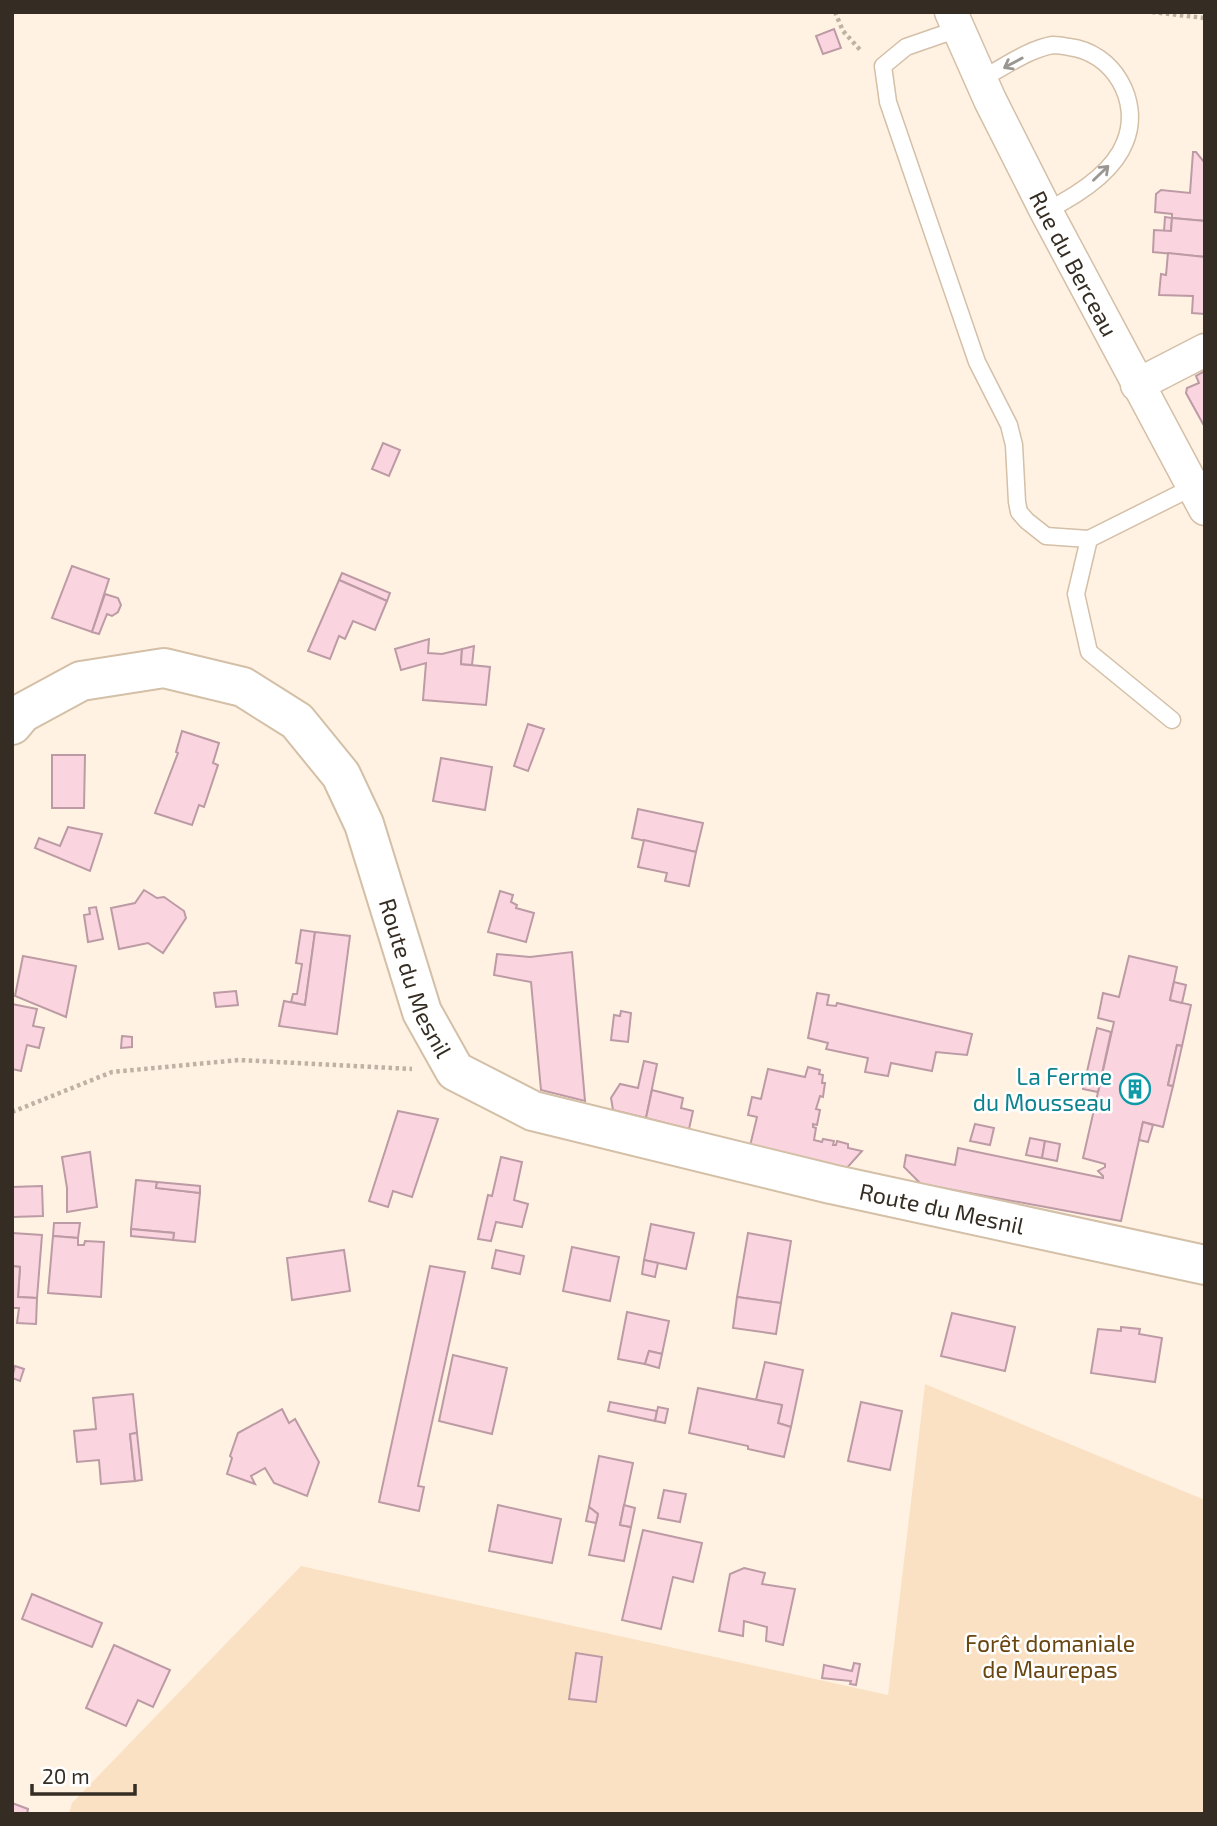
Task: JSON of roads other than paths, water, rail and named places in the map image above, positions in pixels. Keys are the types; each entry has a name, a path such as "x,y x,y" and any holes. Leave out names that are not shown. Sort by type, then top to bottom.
{"street":[{"name":"Rue du Berceau","path":"955,21 1046,211 1199,498"},
{"path":"1137,385 1205,350"},
{"name":"Route du Mesnil","path":"12,725 22,713 82,681 164,668 243,687 297,721 341,775 364,824 422,1012 455,1071 533,1111 831,1184 1205,1265"},
{"name":"Route du Mesnil","path":"1094,1241 1205,1244"}],"lane":[{"path":"955,21 906,47 883,66 888,102 937,251 977,362 1009,425 1014,444 1019,512 1046,536 1089,539 1199,498"},
{"path":"981,79 1028,54 1054,45 1081,48 1103,59 1119,79 1130,102 1130,125 1125,145 1108,168 1087,186 1046,211"},
{"path":"1089,539 1076,594 1089,652 1172,720"}],"place":[{"name":"La Ferme du Mousseau","path":"1135,1089"}],"park label":[{"name":"Forêt domaniale de Maurepas","path":"1050,1656"}]}
